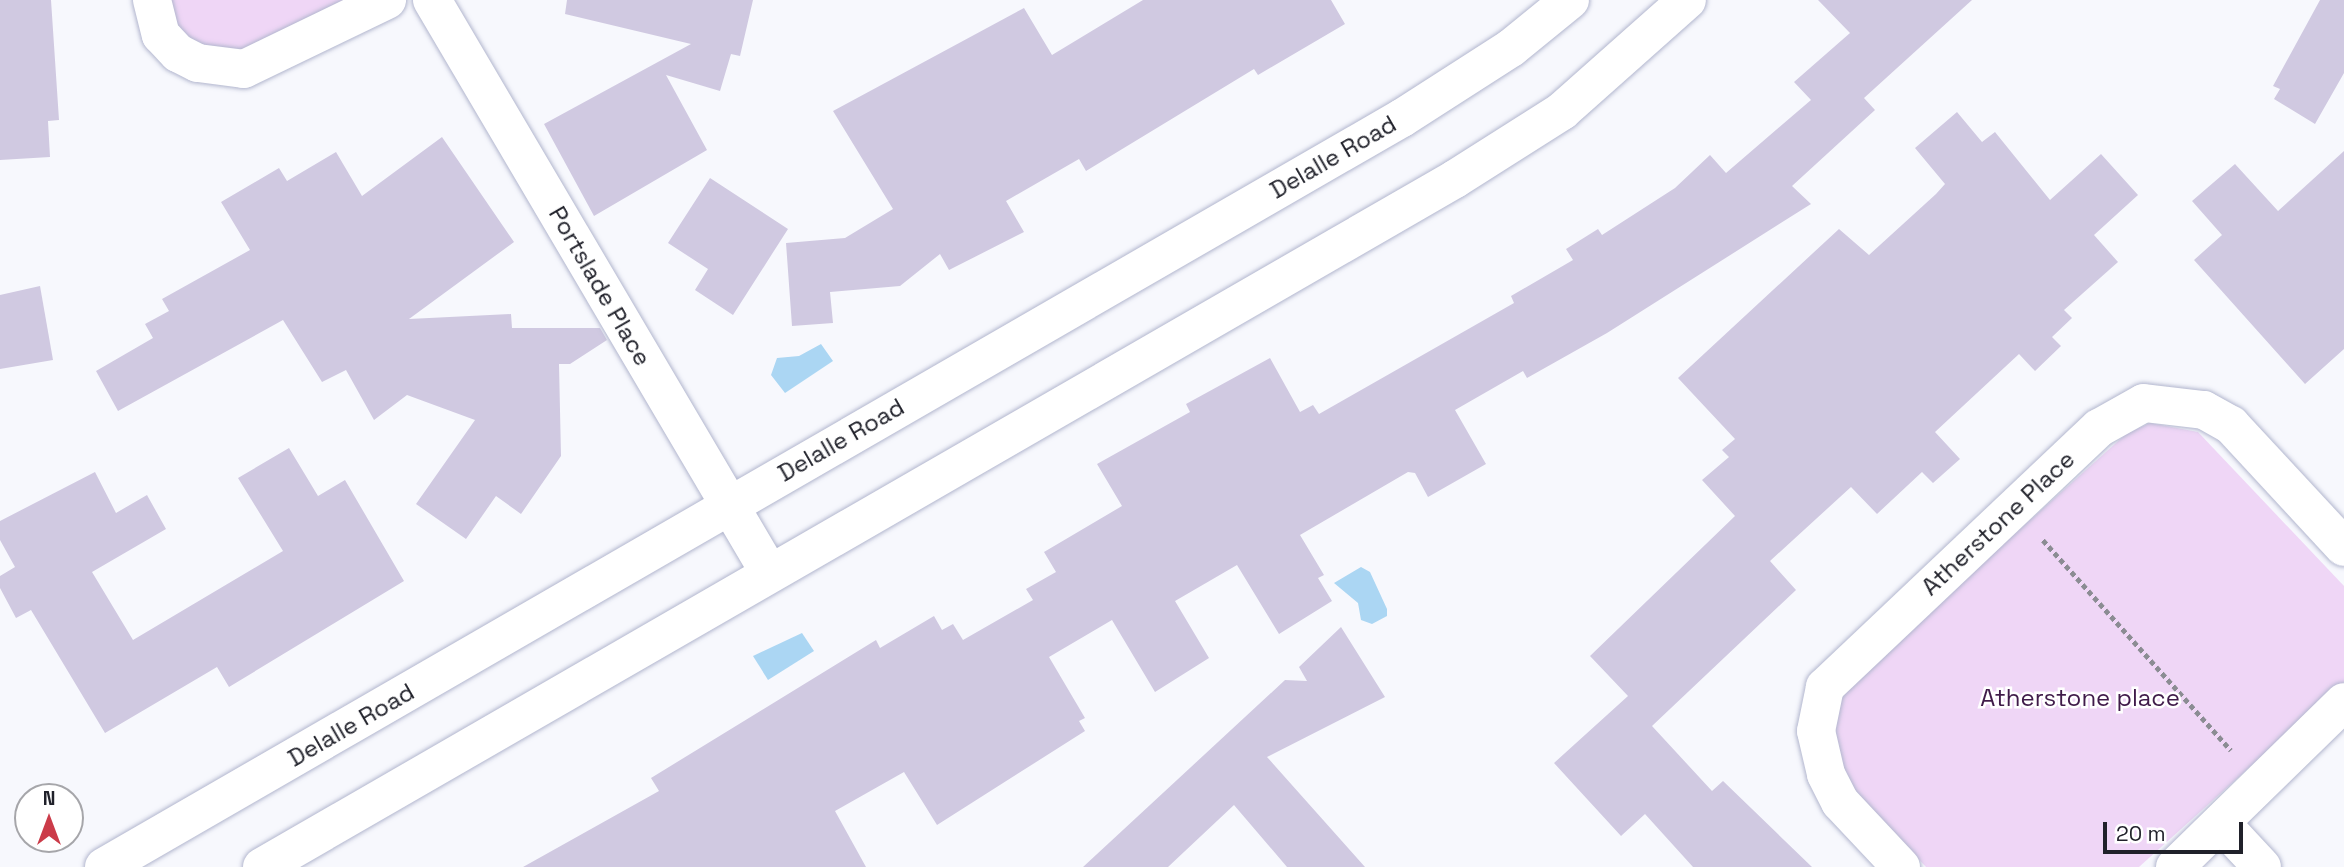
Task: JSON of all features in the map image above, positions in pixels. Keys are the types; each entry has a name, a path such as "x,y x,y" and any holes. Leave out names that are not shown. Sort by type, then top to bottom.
{"street":[{"path":"152,0 161,34 178,53 198,63 244,69 387,0"},
{"name":"Portslade Place","path":"432,0 769,572"},
{"name":"Delalle Road","path":"104,867 1402,118 1511,48 1570,0"},
{"path":"262,867 769,572 1455,179 1562,111 1687,0"},
{"name":"Atherstone Place","path":"1901,867 1840,802 1818,753 1819,706 1836,675 2099,428 2144,403 2175,404 2204,410 2231,425 2344,547"},
{"path":"2175,867 2344,702"},
{"path":"2221,823 2262,867"}],"path":[{"path":"2015,508 2261,783"}],"green space":[{"path":"168,0 349,0 228,58 182,37"},
{"name":"Atherstone place","path":"2150,423 2198,432 2344,586 2344,682 2139,867 1926,867 1841,777 1834,727 1840,701 1862,671 2126,434"}],"water":[{"path":"821,344 833,361 785,393 771,375 777,358 799,356"},
{"path":"1361,567 1370,572 1387,609 1387,616 1372,624 1361,620 1358,603 1334,583"},
{"path":"802,633 814,651 768,680 753,656"}],"building":[{"path":"0,0 51,0 59,120 48,121 50,157 0,160"},
{"path":"567,0 753,0 740,56 731,54 720,91 666,75 707,150 594,216 544,124 691,44 565,14"},
{"path":"1143,0 1331,0 1345,24 1258,75 1254,69 1086,171 1079,159 1006,201 1024,232 949,270 940,254 900,286 830,292 833,323 792,326 786,243 845,238 893,209 833,111 1024,8 1052,55"},
{"path":"1818,0 1972,0 1864,98 1875,110 1792,186 1811,204 1607,333 1527,378 1523,371 1455,410 1486,464 1428,497 1415,473 1408,472 1300,535 1324,575 1318,578 1332,601 1279,634 1237,565 1175,601 1209,658 1155,692 1112,620 1049,657 1085,718 1079,721 1085,731 937,825 904,772 835,811 866,867 523,867 659,791 651,778 876,640 880,648 934,616 942,630 953,624 963,640 1033,600 1026,589 1056,572 1044,552 1122,506 1097,464 1190,412 1186,404 1270,358 1300,412 1313,405 1319,414 1514,303 1511,296 1573,260 1566,249 1598,229 1602,235 1675,188 1710,155 1726,173 1811,100 1794,82 1850,33"},
{"path":"2320,0 2344,0 2344,73 2315,124 2274,99 2280,89 2273,86"},
{"path":"1957,112 1982,142 1995,132 2050,200 2101,154 2138,195 2094,235 2118,262 2064,310 2072,318 2052,337 2061,346 2035,371 2019,354 1935,432 1960,459 1933,483 1922,472 1877,514 1851,487 1770,561 1796,590 1652,726 1712,791 1723,781 1812,867 1693,867 1645,814 1621,836 1554,763 1628,696 1590,656 1735,516 1702,480 1729,457 1722,450 1735,439 1678,378 1839,229 1869,255 1936,194 1945,184 1915,148"},
{"path":"442,137 514,242 409,319 511,314 512,328 600,328 607,340 570,364 559,364 561,456 521,514 496,496 466,539 416,504 475,420 407,395 374,420 346,370 322,382 283,320 118,411 96,371 153,338 145,324 169,311 162,299 250,250 221,202 279,168 287,181 336,152 362,196"},
{"path":"2344,151 2344,349 2305,384 2194,260 2222,235 2192,201 2235,164 2278,211"},
{"path":"710,178 788,229 733,315 695,290 708,269 668,243"},
{"path":"40,286 53,360 0,369 0,295"},
{"path":"289,448 318,496 345,480 404,581 229,687 217,667 105,733 31,610 16,618 0,588 0,576 15,567 0,540 0,521 95,472 116,513 147,495 166,529 92,572 133,640 283,551 238,478"},
{"path":"1341,627 1385,697 1267,757 1365,867 1287,867 1234,805 1168,867 1083,867 1285,680 1307,681 1299,667"}]}
